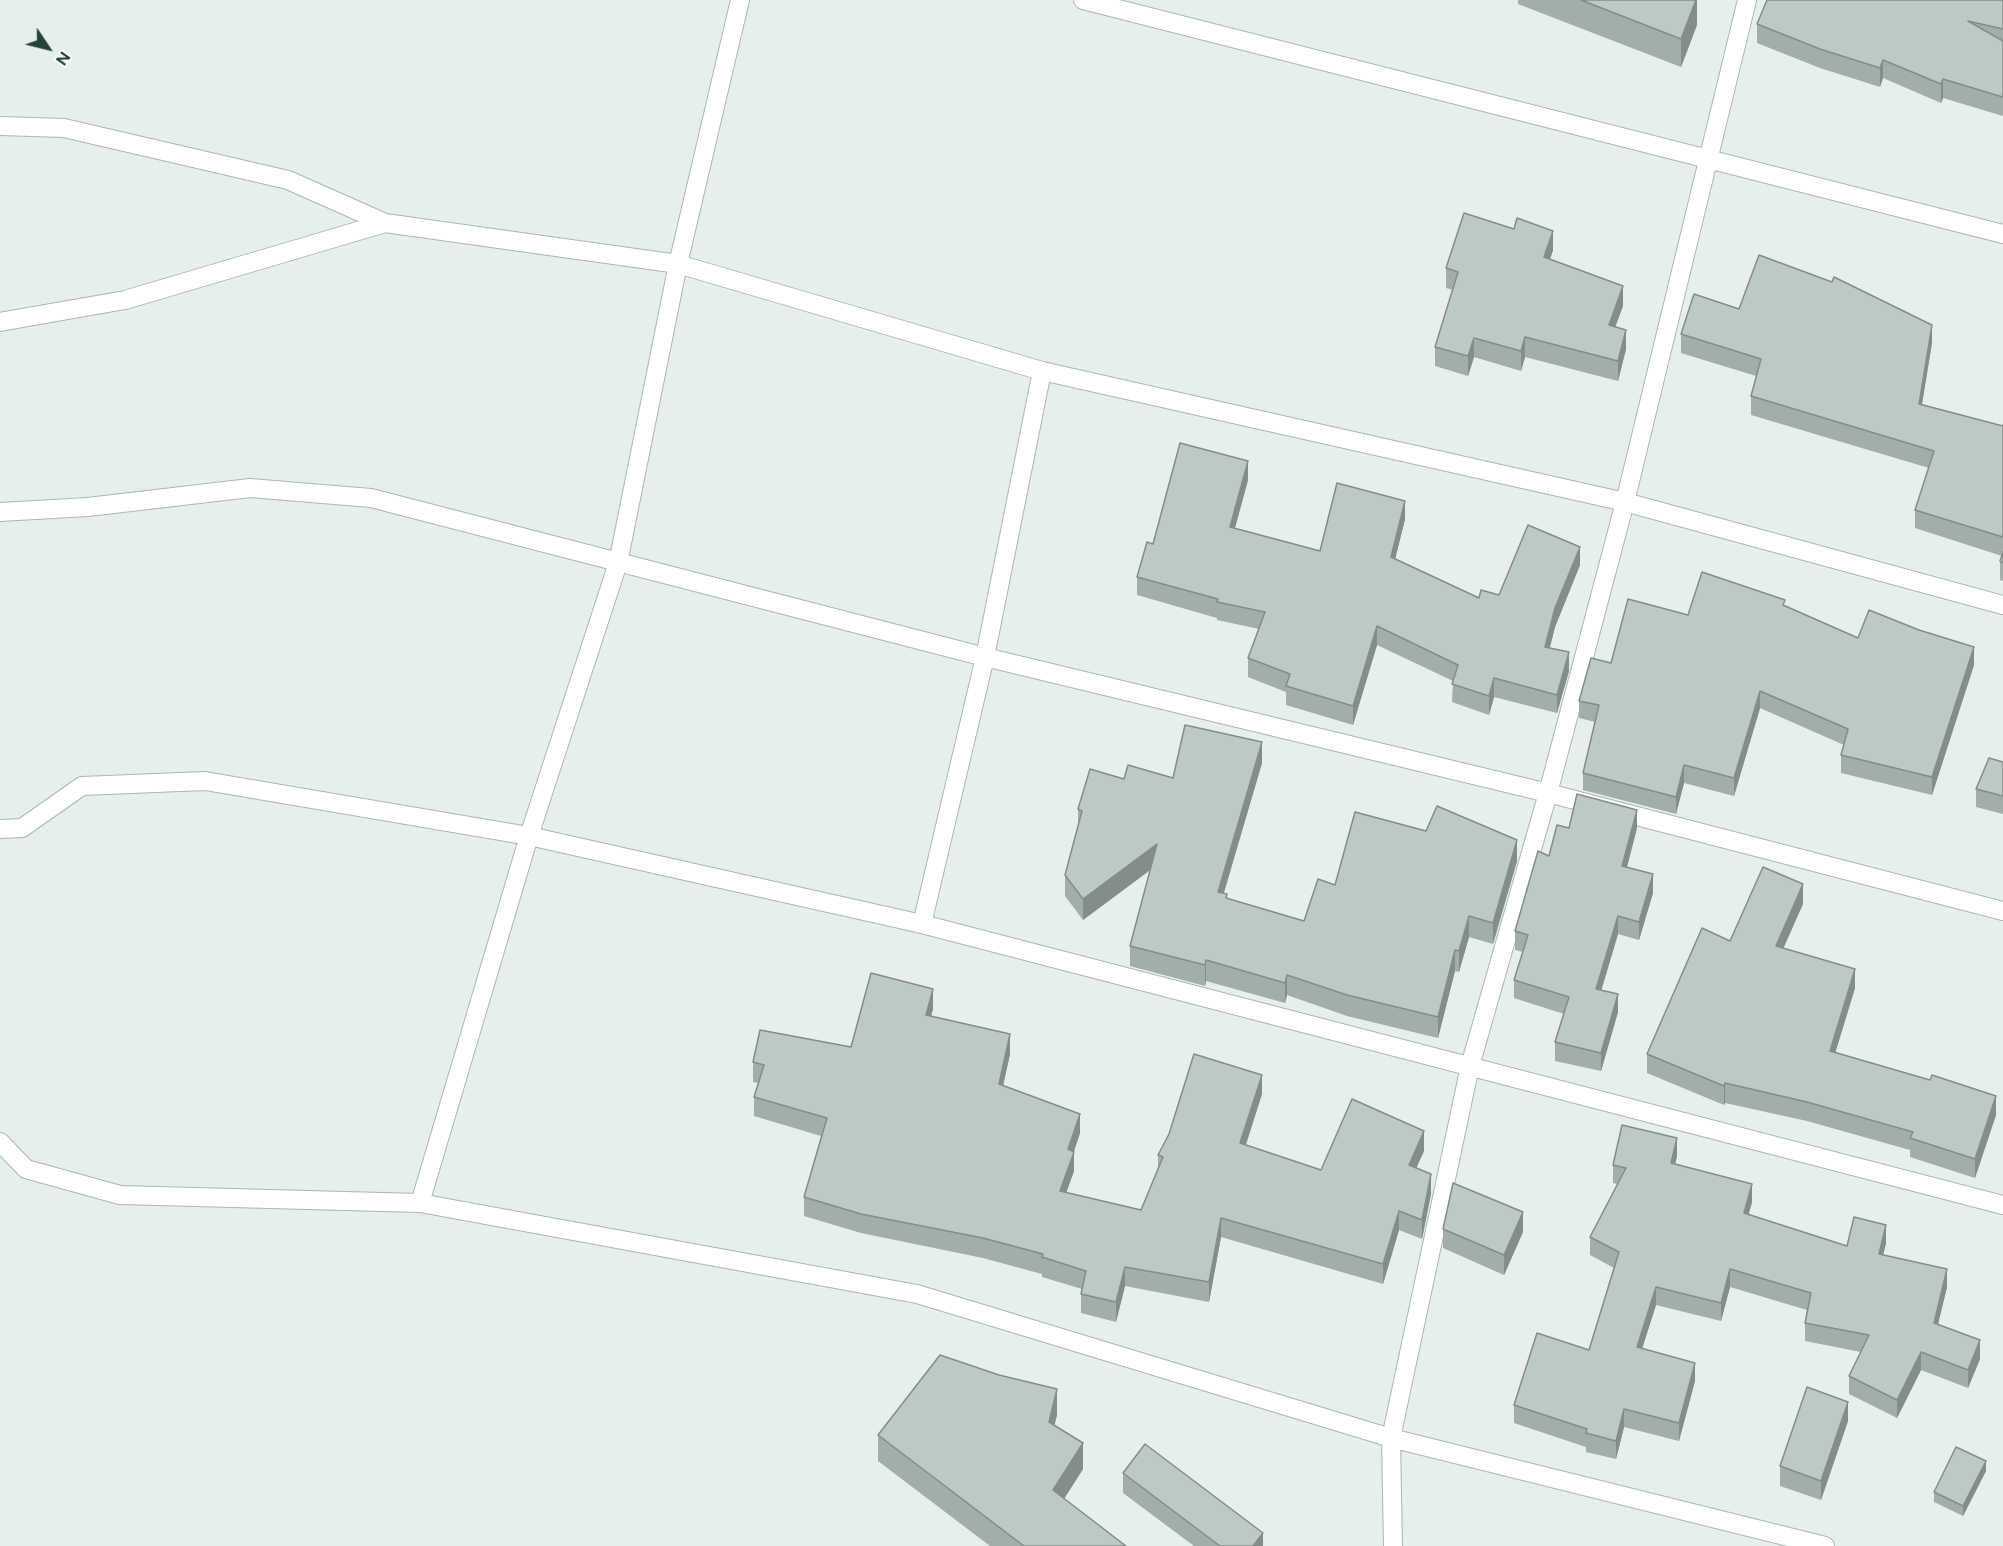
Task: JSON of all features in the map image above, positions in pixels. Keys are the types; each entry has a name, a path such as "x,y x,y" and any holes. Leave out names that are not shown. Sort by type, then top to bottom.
{"street":[{"path":"420,1203 529,836 618,562 678,264 740,0"},
{"path":"1083,0 2003,234"},
{"path":"1393,1546 1391,1438 1470,1066 1548,793 1625,501 1746,0"},
{"path":"0,126 64,128 288,180 386,223 678,264 1042,371 1625,501 2003,605"},
{"path":"0,322 125,300 386,223"},
{"path":"922,924 985,657 1042,371"},
{"path":"0,512 88,507 250,488 370,498 985,657 1548,793 2003,910"},
{"path":"0,829 22,828 82,786 205,781 529,836 922,924 2003,1205"},
{"path":"0,1142 26,1169 120,1195 420,1203 917,1294 1391,1438 1825,1546"}],"building":[{"path":"1581,0 1696,0 1681,39"},
{"path":"1767,0 2003,0 2003,29 1968,21 2003,41 2003,97 1943,79 1941,84 1883,60 1880,68 1820,49 1757,24"},
{"path":"1464,213 1514,229 1517,218 1553,231 1544,257 1623,286 1609,325 1626,330 1618,361 1525,337 1521,351 1474,338 1468,356 1435,347 1458,272 1446,268"},
{"path":"1759,255 1832,282 1834,277 1932,325 1919,404 2003,426 2003,537 1915,510 1934,451 1751,396 1761,359 1681,334 1694,294 1739,309"},
{"path":"1180,443 1248,461 1230,527 1320,551 1337,483 1405,501 1391,557 1479,598 1481,590 1499,595 1528,525 1580,547 1555,608 1545,647 1569,652 1557,695 1494,678 1489,696 1452,684 1458,665 1377,626 1353,706 1286,686 1290,674 1248,658 1265,612 1217,602 1218,599 1137,577 1147,542 1153,544"},
{"path":"1702,572 1785,600 1783,605 1858,638 1869,610 1919,630 1974,647 1932,777 1841,755 1848,729 1760,691 1734,778 1684,765 1676,797 1583,773 1599,705 1579,701 1591,658 1611,663 1628,599 1688,615"},
{"path":"1185,725 1262,742 1218,892 1227,894 1226,898 1304,921 1318,879 1335,885 1355,812 1426,831 1437,806 1517,840 1493,923 1469,916 1459,951 1455,950 1438,1017 1347,995 1287,975 1285,983 1206,960 1205,965 1130,946 1157,844 1083,899 1065,875 1082,811 1078,809 1090,769 1124,779 1128,765 1173,778"},
{"path":"1989,758 2003,762 2003,796 1976,789"},
{"path":"1577,794 1637,810 1622,866 1653,874 1639,922 1618,916 1596,989 1618,994 1601,1053 1555,1042 1569,997 1514,980 1528,935 1515,931 1538,851 1549,856 1557,825 1569,828"},
{"path":"1763,867 1803,884 1776,946 1855,969 1830,1051 1930,1080 1932,1075 1996,1096 1975,1159 1910,1138 1913,1132 1807,1102 1725,1083 1724,1086 1647,1054 1702,928 1730,941"},
{"path":"871,973 933,989 926,1015 1010,1034 999,1084 1080,1114 1068,1149 1074,1152 1060,1191 1141,1210 1163,1157 1158,1155 1169,1134 1194,1054 1262,1075 1240,1143 1321,1170 1352,1099 1424,1131 1409,1165 1431,1174 1422,1220 1399,1211 1383,1264 1221,1218 1209,1282 1125,1267 1116,1302 1081,1294 1086,1271 1042,1257 1043,1254 983,1238 861,1214 804,1197 827,1118 754,1097 764,1065 753,1062 760,1030 851,1047"},
{"path":"1622,1125 1677,1138 1671,1163 1752,1184 1744,1213 1847,1246 1854,1217 1886,1225 1879,1254 1947,1269 1934,1323 1980,1340 1968,1370 1921,1352 1897,1400 1849,1376 1869,1335 1805,1323 1811,1293 1730,1269 1721,1303 1656,1287 1637,1347 1695,1363 1679,1423 1624,1409 1616,1441 1586,1433 1587,1429 1514,1405 1537,1333 1589,1350 1619,1252 1590,1237 1626,1168 1613,1165"},
{"path":"1453,1183 1523,1212 1504,1255 1443,1229"},
{"path":"940,1355 999,1375 1057,1389 1049,1422 1083,1443 1053,1490 1126,1546 1024,1546 878,1435"},
{"path":"1807,1387 1848,1402 1821,1481 1780,1466"},
{"path":"1145,1444 1263,1533 1253,1546 1220,1546 1123,1473"},
{"path":"1956,1447 1986,1461 1963,1506 1934,1492"}]}
